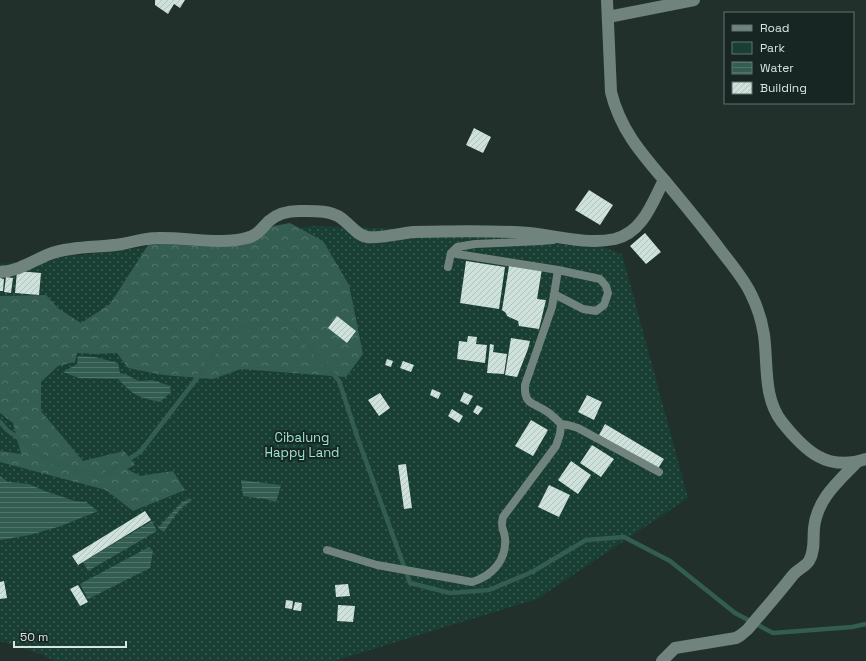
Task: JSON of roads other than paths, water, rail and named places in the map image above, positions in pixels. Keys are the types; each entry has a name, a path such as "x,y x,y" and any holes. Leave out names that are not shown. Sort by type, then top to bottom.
{"street":[{"path":"607,0 611,92 622,124 641,153 716,243 751,294 763,330 770,394 773,407 778,417 805,447 825,460 840,464 861,460"},
{"path":"608,17 694,0"},
{"path":"0,272 13,271 47,255 71,249 123,244 156,238 225,240 246,239 257,234 276,216 289,211 314,211 330,213 342,219 362,236 369,238 413,232 481,232 527,233 601,241 629,234 642,222 664,180"},
{"path":"662,661 675,648 736,638 748,629 795,573 806,566 809,562 812,555 814,528 820,504 861,460"}],"lane":[{"path":"448,267 451,253 457,247 475,244 541,241 564,238"},
{"path":"451,253 558,270 600,279 606,286 608,293 604,305 596,311 583,309 554,294"},
{"path":"558,270 552,308 526,385 525,395 529,402 549,413 561,424 568,424 578,428 659,472"},
{"path":"327,550 377,565 472,582 483,579 494,570 501,561 504,552 505,538 501,526 503,517 556,446 560,434 561,424"}],"water":[{"path":"78,356 95,357 118,363 120,373 139,381 152,380 170,386 171,392 160,402 146,399 137,395 128,389 118,379 79,378 63,372 77,364"},
{"path":"0,476 8,482 29,484 75,501 86,502 98,511 61,526 30,535 0,540"},
{"path":"241,480 281,485 276,502 243,496"},
{"path":"190,498 192,500 173,518 164,532 158,528 181,503"},
{"path":"152,521 157,531 88,571 83,562"},
{"path":"149,547 153,551 150,568 88,599 80,584"}],"waterway":[{"path":"0,422 7,430 50,461 101,477 140,452 201,373 226,334 260,323 290,324 339,381 358,439 410,583 450,593 489,590 532,572 586,540 624,537 670,561 735,613 773,633 852,627 866,624"}],"park label":[{"name":"Cibalung Happy Land","path":"302,444"}]}
